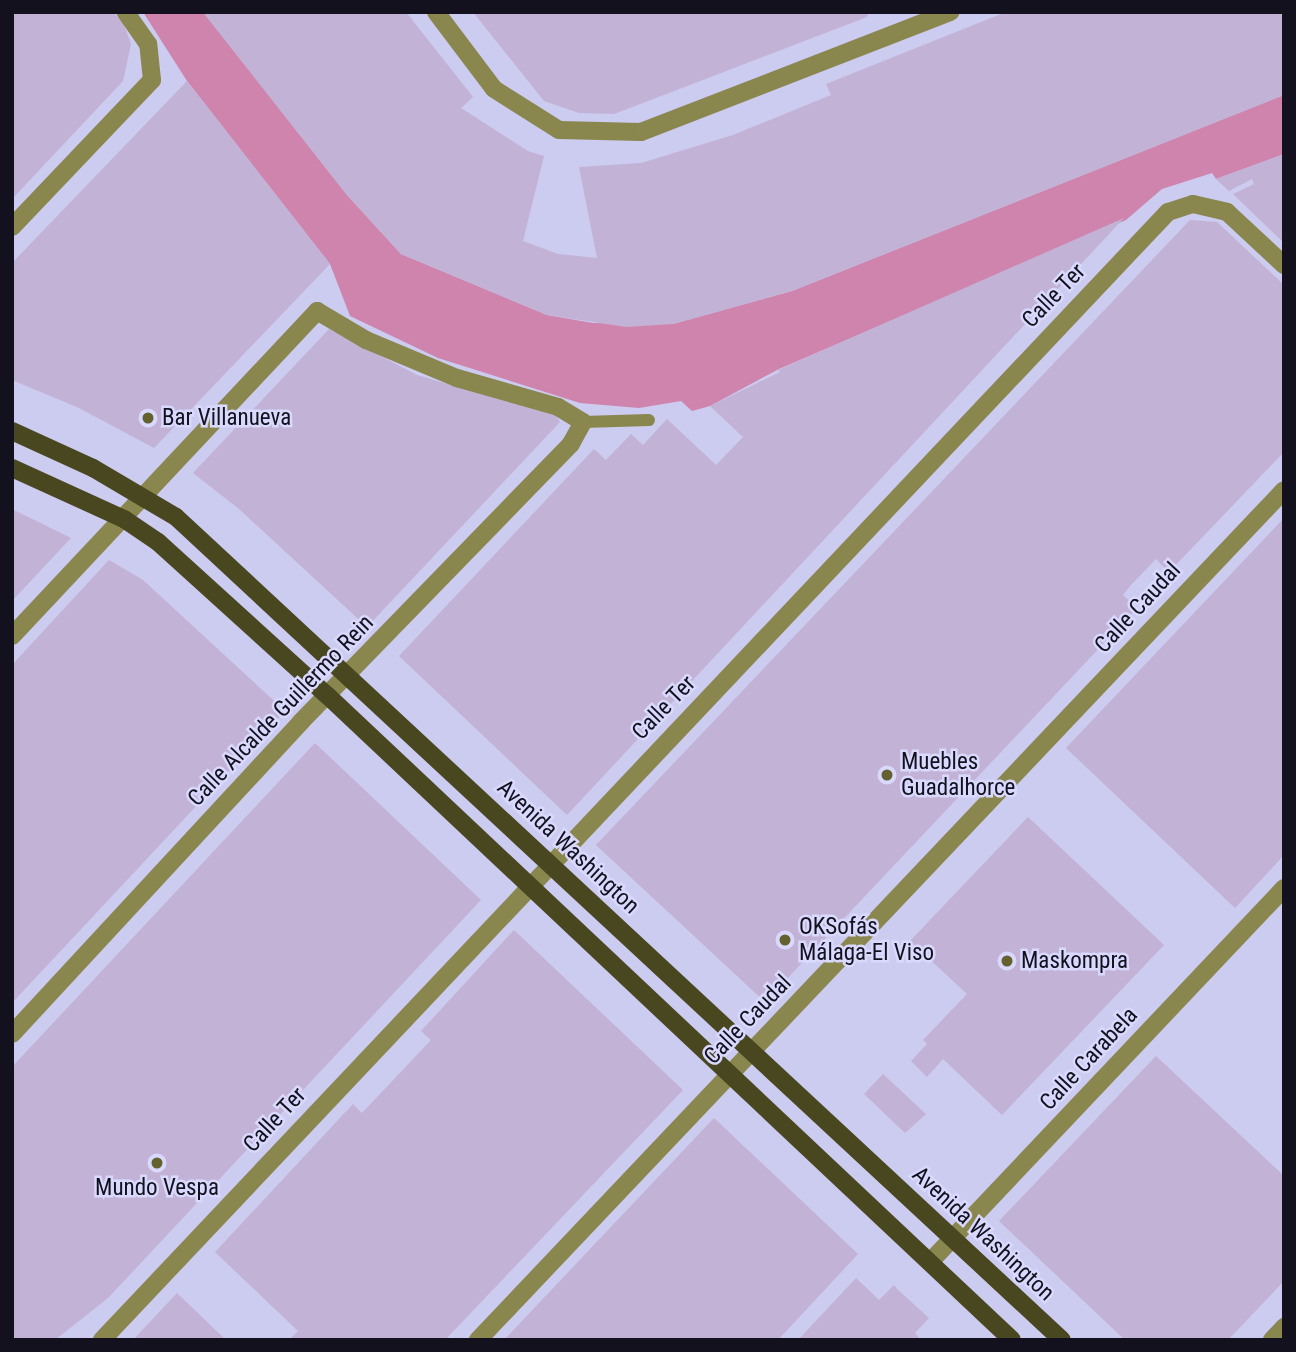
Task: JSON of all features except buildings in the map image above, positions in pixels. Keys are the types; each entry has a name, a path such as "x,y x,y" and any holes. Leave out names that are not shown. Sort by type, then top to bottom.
{"main road":[{"name":"Avenida Washington","path":"12,431 143,496 176,517 1062,1340"},
{"path":"12,468 124,519 158,542 328,696 1012,1340"}],"street":[{"path":"12,227 152,80 148,44 126,12"},
{"path":"436,12 494,89 559,130 640,132 915,18 951,12"},
{"name":"Calle Ter","path":"102,1340 1168,212 1193,204 1227,212 1284,265"},
{"path":"12,636 317,311 392,351 457,378 558,407 583,422"},
{"name":"Calle Alcalde Guillermo Rein","path":"12,1034 328,696 571,444 583,422"},
{"name":"Calle Caudal","path":"478,1340 1284,490"},
{"name":"Calle Carabela","path":"930,1262 1284,888"},
{"path":"1272,1340 1284,1327"}],"lane":[{"path":"583,422 649,420"}],"shaded area":[{"path":"143,12 203,12 347,195 401,254 547,315 593,323 673,324 792,291 1284,95 1284,154 1216,179 1212,173 1162,189 1126,220 779,369 710,406 692,411 681,401 639,408 580,403 438,358 350,316 330,264 187,81"}],"place":[{"name":"Bar Villanueva","path":"148,418"},
{"name":"Muebles Guadalhorce","path":"887,775"},
{"name":"OKSofás Málaga-El Viso","path":"785,940"},
{"name":"Maskompra","path":"1007,961"},
{"name":"Mundo Vespa","path":"157,1163"}]}
